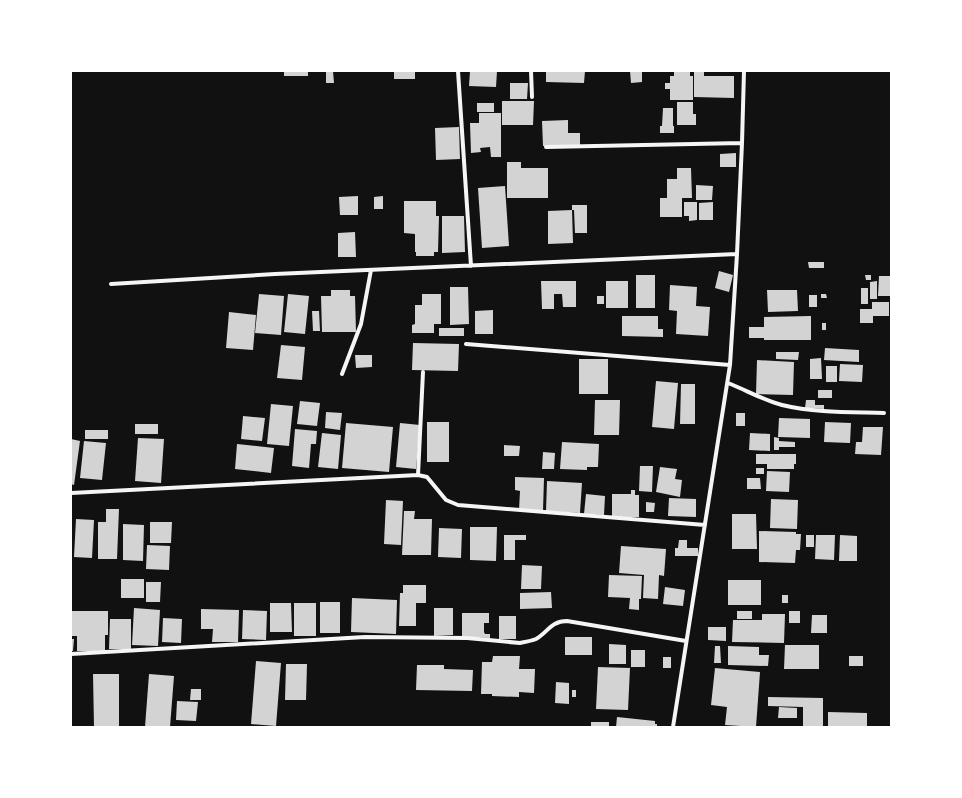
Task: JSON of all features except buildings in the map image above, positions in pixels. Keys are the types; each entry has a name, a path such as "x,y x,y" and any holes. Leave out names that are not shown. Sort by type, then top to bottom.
{"street":[{"path":"458,71 471,266"},
{"path":"532,71 532,97"},
{"path":"672,727 730,365 737,254 744,71"},
{"path":"546,147 742,143"},
{"path":"112,284 275,274 737,254"},
{"path":"342,374 361,324 371,270"},
{"path":"466,344 730,365"},
{"path":"418,475 423,372"},
{"path":"728,382 768,400 784,405 818,411 884,413"},
{"path":"71,493 418,475 427,477 446,500 458,505 705,525"},
{"path":"71,654 365,637 467,638 520,643 528,642 537,638 560,621 686,641"}]}
